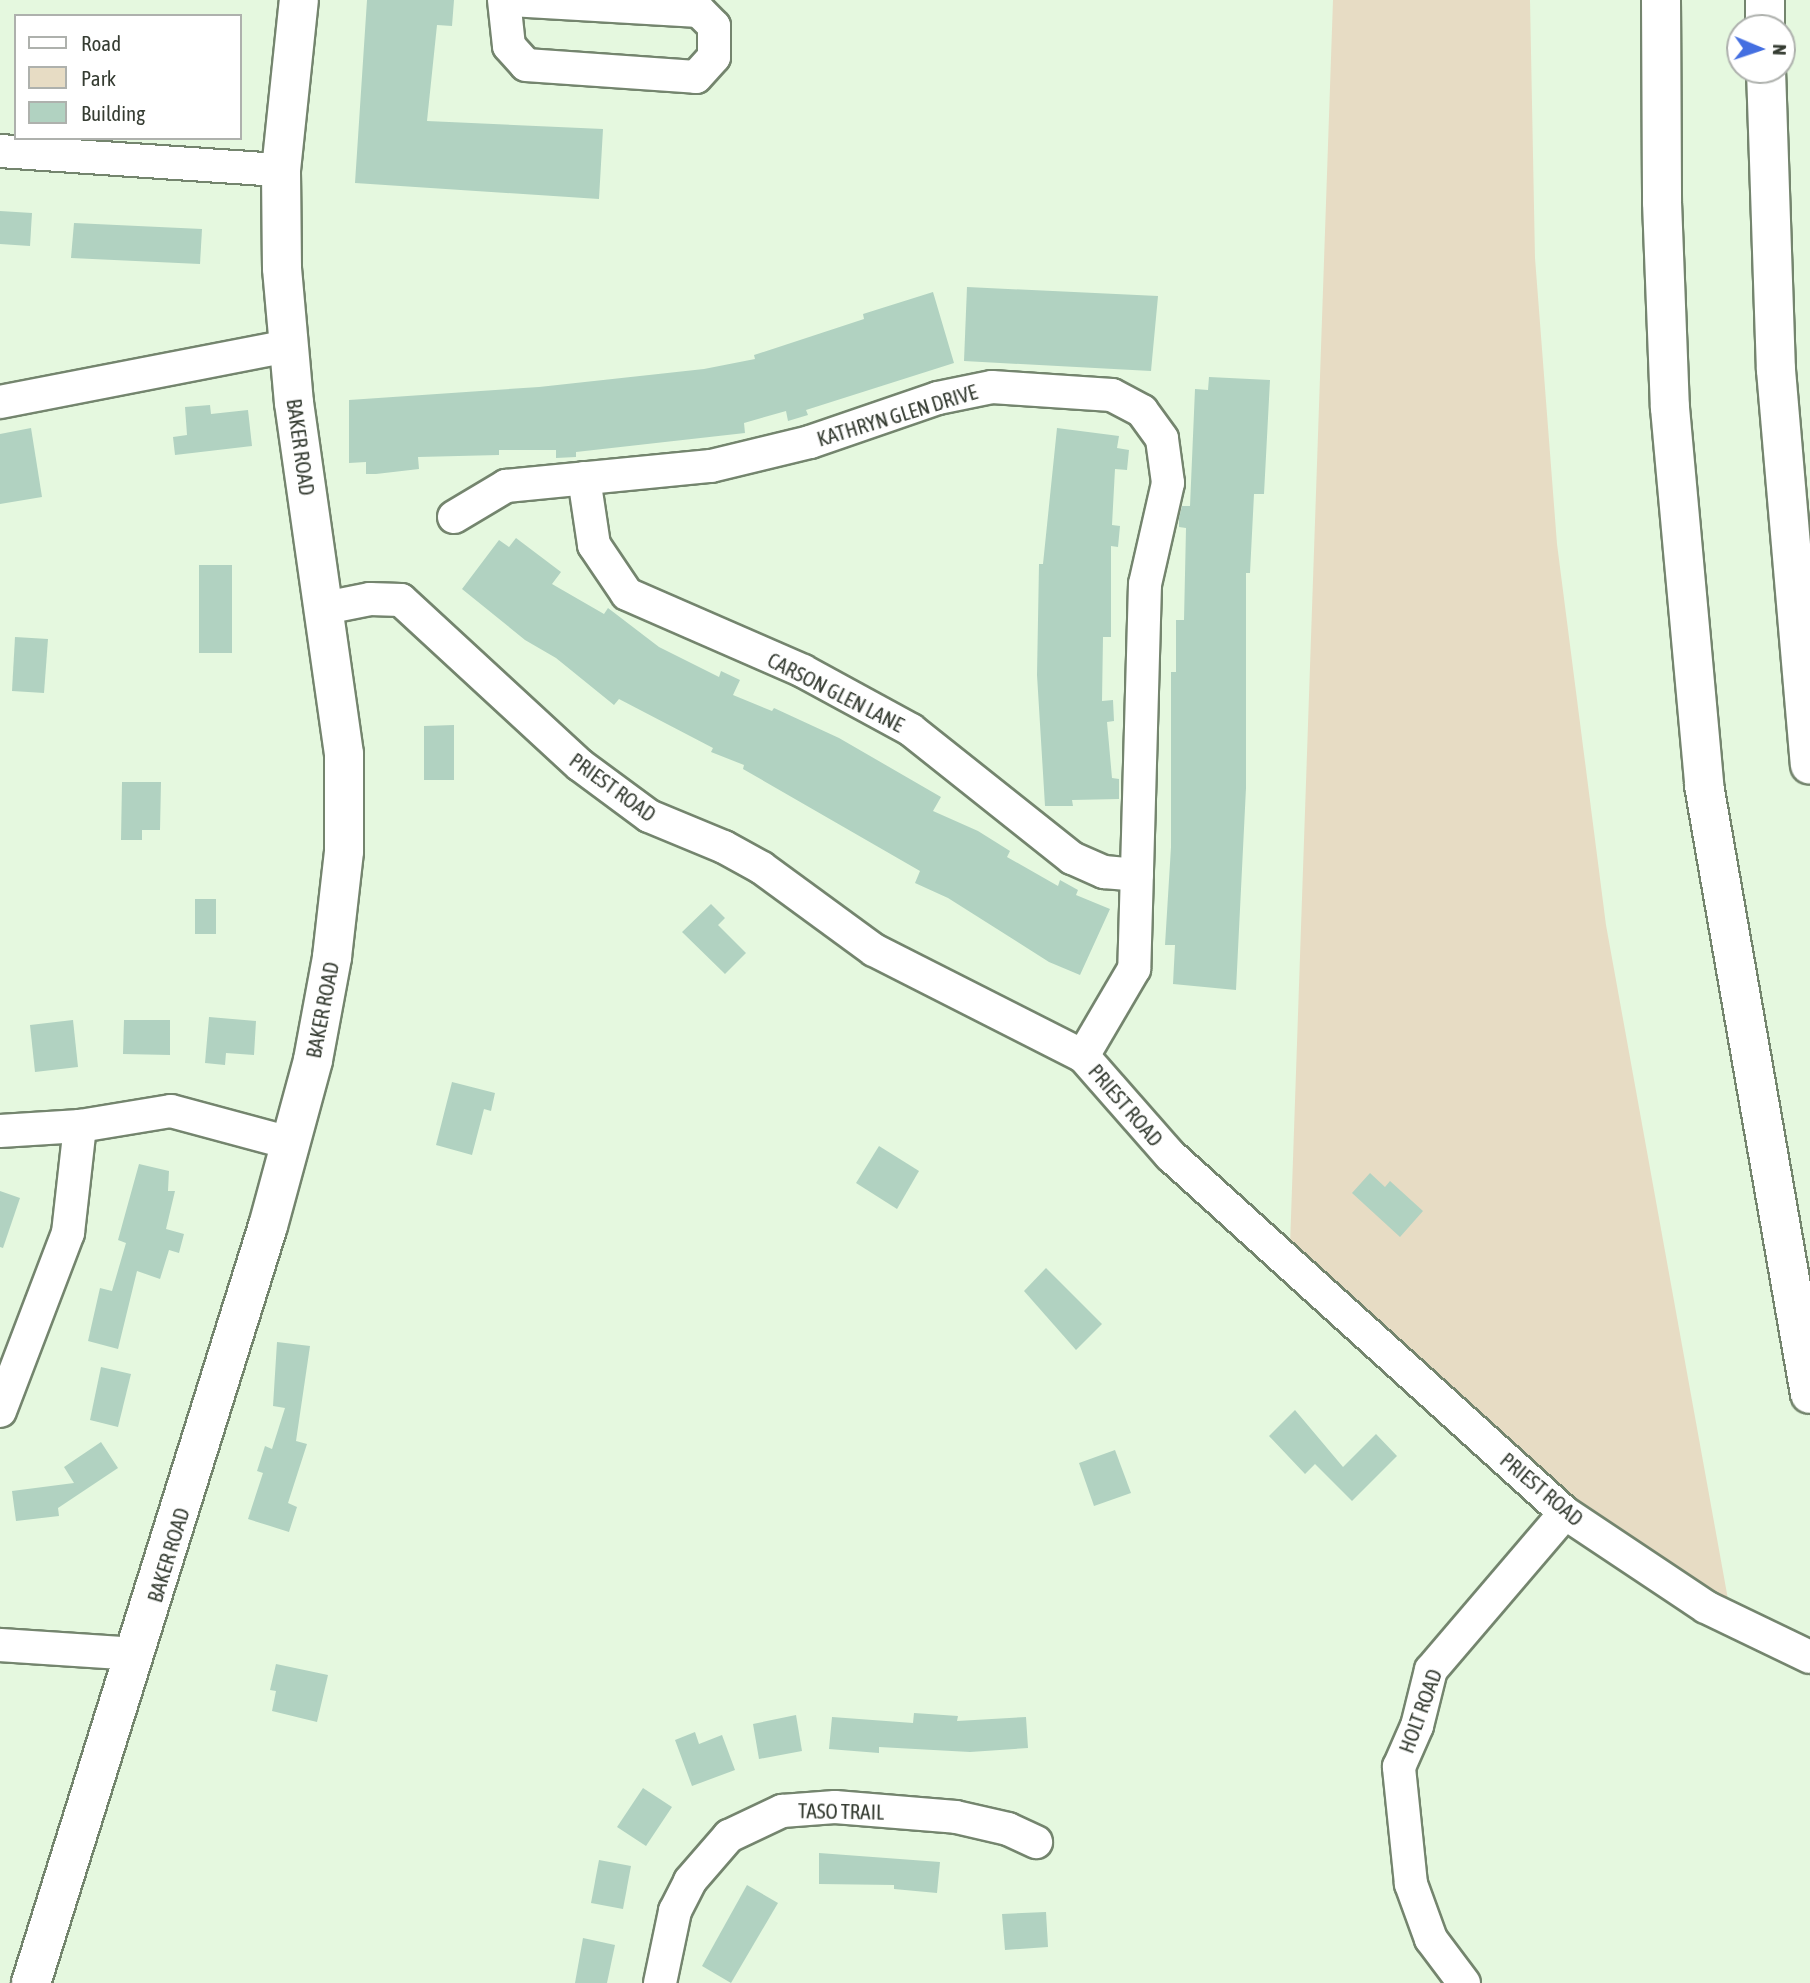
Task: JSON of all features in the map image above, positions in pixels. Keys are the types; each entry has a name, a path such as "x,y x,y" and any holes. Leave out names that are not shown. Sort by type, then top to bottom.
{"main road":[{"name":"BAKER ROAD","path":"31,1983 136,1654 313,1060 344,851 344,754 289,346 281,170 299,0"},
{"path":"1661,0 1662,202 1670,408 1704,785 1810,1394"},
{"path":"1766,84 1776,370 1810,765"}],"street":[{"path":"505,0 699,11 714,26 714,57 696,77 526,65 509,46 505,0"},
{"path":"0,151 281,170"},
{"path":"0,402 289,346"},
{"name":"KATHRYN GLEN DRIVE","path":"454,517 506,486 711,466 810,442 938,398 992,387 1112,395 1142,411 1162,439 1168,484 1145,584 1134,969 1083,1056"},
{"name":"CARSON GLEN LANE","path":"584,478 594,545 627,594 803,671 911,730 1072,858 1104,872 1137,875"},
{"name":"PRIEST ROAD","path":"325,608 370,599 401,600 580,765 649,816 724,847 874,950 1083,1056 1170,1155 1566,1513 1706,1607 1810,1657"},
{"path":"0,1131 80,1126 171,1111 290,1143"},
{"path":"0,1411 68,1234 80,1126"},
{"name":"HOLT ROAD","path":"1464,1983 1431,1939 1411,1884 1399,1767 1417,1726 1431,1670 1566,1513"},
{"path":"0,1645 136,1654"},
{"name":"TASO TRAIL","path":"660,1983 675,1911 690,1881 729,1836 769,1816 803,1808 835,1807 956,1817 1008,1829 1036,1842"}],"green space":[{"path":"1333,0 1530,0 1535,258 1557,544 1606,925 1735,1638 1289,1275"}],"building":[{"path":"367,0 454,0 452,26 437,25 427,121 603,129 599,199 355,183"},
{"path":"0,211 32,213 30,246 0,244"},
{"path":"74,223 202,229 200,264 71,258"},
{"path":"967,287 1158,296 1151,371 964,361"},
{"path":"933,292 954,363 806,410 808,415 788,421 786,411 744,423 745,433 576,452 576,457 556,458 556,450 499,450 499,455 418,457 419,469 376,474 366,474 366,462 349,463 349,400 539,387 704,369 755,359 754,355 864,319 863,314"},
{"path":"1209,377 1270,380 1264,494 1254,494 1250,573 1246,573 1246,788 1236,990 1173,984 1175,945 1165,945 1171,847 1171,672 1176,672 1176,620 1184,620 1186,528 1179,527 1179,518 1182,506 1190,506 1195,389 1208,390"},
{"path":"210,405 211,414 248,410 252,446 175,455 173,437 187,435 185,407"},
{"path":"31,428 42,497 0,504 0,434"},
{"path":"1057,428 1119,436 1117,448 1129,450 1127,470 1115,469 1112,525 1120,526 1118,547 1111,546 1111,637 1103,637 1102,701 1113,700 1114,721 1107,722 1112,778 1119,779 1119,799 1072,800 1073,806 1045,806 1037,675 1039,564 1043,564"},
{"path":"516,538 561,572 552,584 604,614 608,608 659,647 719,677 721,671 740,680 733,695 772,711 774,708 839,738 941,797 933,811 978,831 1010,851 1007,857 1058,886 1060,880 1078,890 1076,895 1110,909 1080,975 1049,962 948,898 915,883 920,871 743,769 744,765 711,752 713,748 619,699 614,705 556,658 525,640 462,589 499,540 509,547"},
{"path":"199,565 232,565 232,653 199,653"},
{"path":"15,637 48,639 44,693 12,691"},
{"path":"454,725 454,780 424,780 424,726"},
{"path":"122,782 161,782 160,830 142,830 142,840 121,840"},
{"path":"195,899 216,899 216,934 195,934"},
{"path":"711,904 725,918 718,925 746,953 725,974 682,932"},
{"path":"209,1017 256,1021 254,1055 226,1053 225,1065 205,1063"},
{"path":"73,1020 78,1067 35,1072 30,1025"},
{"path":"124,1020 170,1020 170,1055 123,1054"},
{"path":"452,1082 495,1093 491,1111 484,1109 472,1155 436,1145"},
{"path":"879,1146 919,1171 897,1209 856,1183"},
{"path":"139,1164 169,1171 168,1191 175,1191 166,1229 184,1234 179,1253 169,1250 160,1279 137,1271 118,1349 88,1341 100,1288 112,1291 126,1243 118,1240"},
{"path":"1370,1173 1385,1187 1390,1181 1423,1211 1400,1237 1352,1193"},
{"path":"0,1191 20,1198 3,1248 0,1247"},
{"path":"1046,1268 1102,1324 1076,1350 1024,1291"},
{"path":"277,1342 310,1346 296,1441 307,1444 288,1503 297,1507 289,1532 248,1519 263,1473 257,1471 265,1446 272,1449 285,1408 273,1406"},
{"path":"101,1367 131,1374 118,1427 90,1420"},
{"path":"1295,1410 1343,1467 1376,1434 1397,1456 1352,1501 1315,1464 1305,1474 1269,1436"},
{"path":"101,1442 118,1468 58,1508 59,1516 16,1521 12,1491 74,1483 64,1467"},
{"path":"1115,1450 1131,1493 1094,1506 1079,1463"},
{"path":"276,1664 328,1675 317,1722 272,1711 276,1691 270,1690"},
{"path":"914,1713 958,1716 957,1721 1026,1717 1028,1748 970,1752 879,1747 879,1753 829,1749 832,1717 913,1723"},
{"path":"796,1715 802,1751 759,1759 753,1724"},
{"path":"695,1732 699,1744 722,1735 735,1770 692,1786 675,1740"},
{"path":"643,1788 672,1807 646,1846 617,1827"},
{"path":"819,1853 940,1862 937,1893 894,1889 894,1885 819,1884"},
{"path":"599,1860 631,1866 623,1909 591,1903"},
{"path":"747,1885 778,1903 731,1983 702,1966"},
{"path":"1046,1912 1048,1947 1005,1950 1002,1914"},
{"path":"583,1938 615,1945 607,1983 575,1983"}]}
